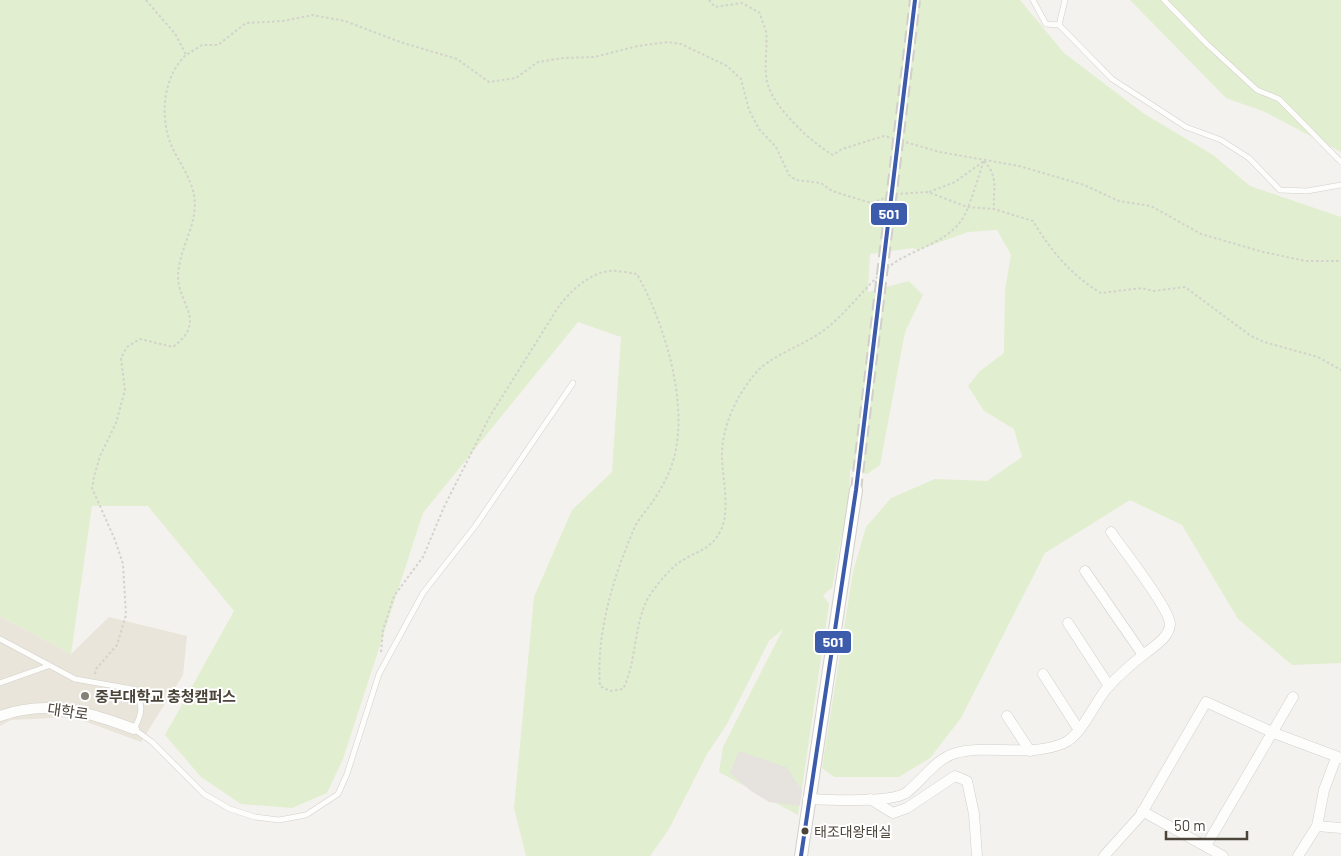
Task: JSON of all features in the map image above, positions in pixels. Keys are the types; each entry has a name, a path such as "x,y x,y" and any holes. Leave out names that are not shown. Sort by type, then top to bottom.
{"street":[{"path":"801,856 808,799 856,490"},
{"path":"808,799 869,799 904,794 942,761 955,754 995,750 1030,751 1062,744 1073,738 1093,705 1109,686 1166,635 1170,627 1170,619 1111,532"},
{"path":"1085,571 1143,655"},
{"path":"1068,623 1109,686"},
{"path":"1043,674 1079,730"},
{"path":"1206,846 1293,697"},
{"path":"1104,856 1142,811 1206,702 1338,758 1324,790 1317,826 1298,856"},
{"name":"대학로","path":"0,716 17,710 49,706 80,710 134,729"},
{"path":"1007,716 1030,751"},
{"path":"869,799 893,813 907,808 956,776 967,781 974,814 977,856"},
{"path":"1142,811 1223,856"},
{"path":"1317,826 1341,828"}],"lane":[{"path":"1033,0 1046,24 1059,25 1112,78 1186,127 1221,140 1242,154 1280,190 1307,191 1341,185"},
{"path":"1059,25 1065,0"},
{"path":"1164,0 1257,90 1279,99 1341,162"},
{"path":"0,640 75,679 94,684 121,686 132,689 138,696 142,707 141,716 134,729 152,742 204,794 230,809 255,817 279,820 306,814 338,794 347,774 379,674 422,593 476,524 573,383"},
{"path":"0,683 48,666"}],"path":[{"path":"146,0 176,35 186,55"},
{"path":"709,0 715,7 742,4 760,13 766,32 768,86 778,103 818,146 833,155 842,149 884,136 940,152 1019,166 1084,185 1119,201 1151,206 1201,234 1263,252 1306,261 1341,261"},
{"path":"94,684 96,669 117,645 126,615 123,564 92,488 100,456 116,423 125,390 121,358 127,347 140,339 173,347 183,340 190,323 178,280 179,260 193,224 194,195 171,146 164,108 175,65 202,45 218,45 246,23 284,21 312,16 346,21 400,42 457,59 489,82 516,78 538,62 563,58 594,57 638,46 668,42 681,44 727,66 742,79 749,110 760,129 776,147 789,175 796,180 821,183 832,191 871,203 896,194 928,192 955,182 984,161"},
{"path":"379,674 383,630 394,596 423,557 444,507 503,394 559,306 571,292 590,278 610,271 637,274 659,321 677,384 677,429 671,466 655,499 635,527 612,592 602,629 598,658 600,686 610,691 623,688 630,675 638,626 649,598 671,569 679,562 707,548 721,529 726,492 722,457 728,422 735,404 751,379 774,360 821,332 858,298 869,284 895,263 949,232 962,221 984,161"},
{"path":"984,161 991,168 996,182 994,209"},
{"path":"928,192 967,207 994,209 1033,221 1048,245 1075,275 1100,293 1142,288 1153,291 1184,287 1251,336 1318,357 1341,370"}],"shaded area":[{"name":"중부대학교 충청캠퍼스","path":"0,616 71,654 109,617 187,636 183,675 141,742 73,717 11,720 0,726"},
{"path":"739,751 786,767 802,790 800,806 769,802 751,791 730,773"}],"green space":[{"path":"0,0 1020,0 1064,53 1143,113 1213,155 1250,186 1341,217 1341,663 1292,665 1238,619 1182,525 1130,500 1045,553 961,718 930,758 899,777 834,777 822,768 853,572 866,527 891,498 935,479 987,481 1022,457 1014,429 984,411 968,386 980,371 1004,353 1005,290 1011,255 997,230 968,232 918,250 913,248 870,254 868,292 909,281 923,295 905,332 880,465 867,474 850,469 849,496 832,588 823,595 829,604 798,815 719,772 723,747 783,629 769,641 727,724 707,754 669,829 650,856 526,856 514,808 534,597 572,510 612,472 621,337 578,322 423,513 343,759 327,793 292,808 241,804 201,777 165,735 234,611 148,506 92,506 71,654 0,616"},
{"path":"1130,0 1341,0 1341,152 1265,112 1226,98"}],"tunnel":[{"path":"856,490 915,0"}],"transit line":[{"name":"501","path":"801,856 856,490 915,0"}],"place":[{"name":"중부대학교 충청캠퍼스","path":"85,696"},
{"name":"태조대왕태실","path":"805,831"}]}
